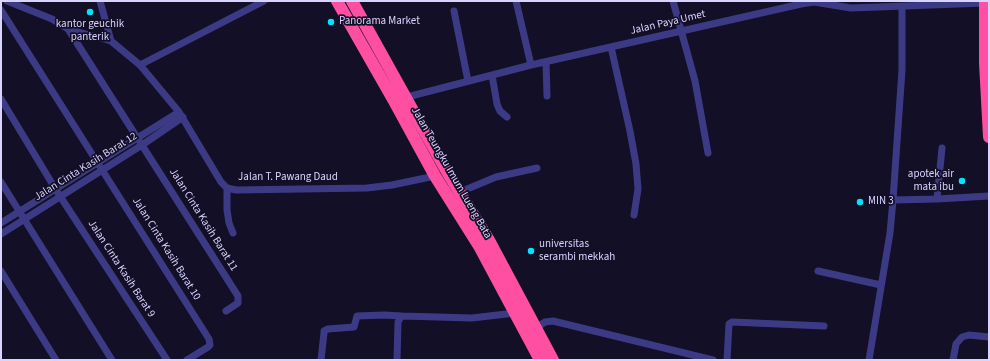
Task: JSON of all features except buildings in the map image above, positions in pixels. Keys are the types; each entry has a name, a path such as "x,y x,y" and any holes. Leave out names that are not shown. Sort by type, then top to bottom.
{"highway":[{"name":"Jalan Teungku Imum Lueng Bata","path":"337,1 391,94 435,176 479,246 540,360"},
{"name":"Jalan Teungku Imum Lueng Bata","path":"352,1 490,242 553,360"},
{"path":"985,2 989,137"},
{"path":"479,246 490,242"}],"street":[{"path":"7,1 52,20 68,29 111,41"},
{"path":"100,1 111,41"},
{"path":"140,65 264,1"},
{"path":"516,1 532,65"},
{"path":"673,1 695,81 708,154"},
{"name":"Jalan Paya Umet","path":"407,97 532,65 801,4 814,2 827,3 851,8 902,7 985,2"},
{"path":"869,360 890,233 902,70 902,7"},
{"name":"Jalan Cinta Kasih Barat 10","path":"1,10 209,339 210,345 208,347 187,360"},
{"path":"454,11 468,81"},
{"name":"Jalan Cinta Kasih Barat 11","path":"68,29 238,296 238,303 226,311"},
{"name":"Jalan T. Pawang Daud","path":"111,41 140,65 181,115 221,182 227,188 236,190 367,188 435,176"},
{"path":"611,47 636,164 638,189 634,216"},
{"path":"546,62 548,96"},
{"path":"492,75 497,104 500,111 507,117"},
{"name":"Jalan Cinta Kasih Barat 9","path":"1,99 56,190 167,360"},
{"path":"1,223 137,138 181,115"},
{"name":"Jalan Cinta Kasih Barat 12","path":"1,234 142,145 181,115"},
{"path":"938,199 942,148"},
{"path":"460,192 496,177 537,168"},
{"path":"1,182 112,360"},
{"path":"227,188 226,210 233,233"},
{"path":"893,200 989,196"},
{"path":"1,271 56,360"},
{"path":"818,271 881,285"},
{"path":"321,360 324,331 328,329 354,327 357,316 384,315 472,318 515,313"},
{"path":"397,360 398,322 402,316"},
{"path":"536,328 545,322 553,321 713,360"},
{"path":"727,360 729,324 732,322 824,326"},
{"path":"953,360 956,344 962,336 969,335 989,337"}],"place":[{"name":"kantor geuchik panterik","path":"90,12"},
{"name":"Panorama Market","path":"331,22"},
{"name":"apotek air mata ibu","path":"962,181"},
{"name":"MIN 3","path":"860,202"},
{"name":"universitas serambi mekkah","path":"531,251"}]}
